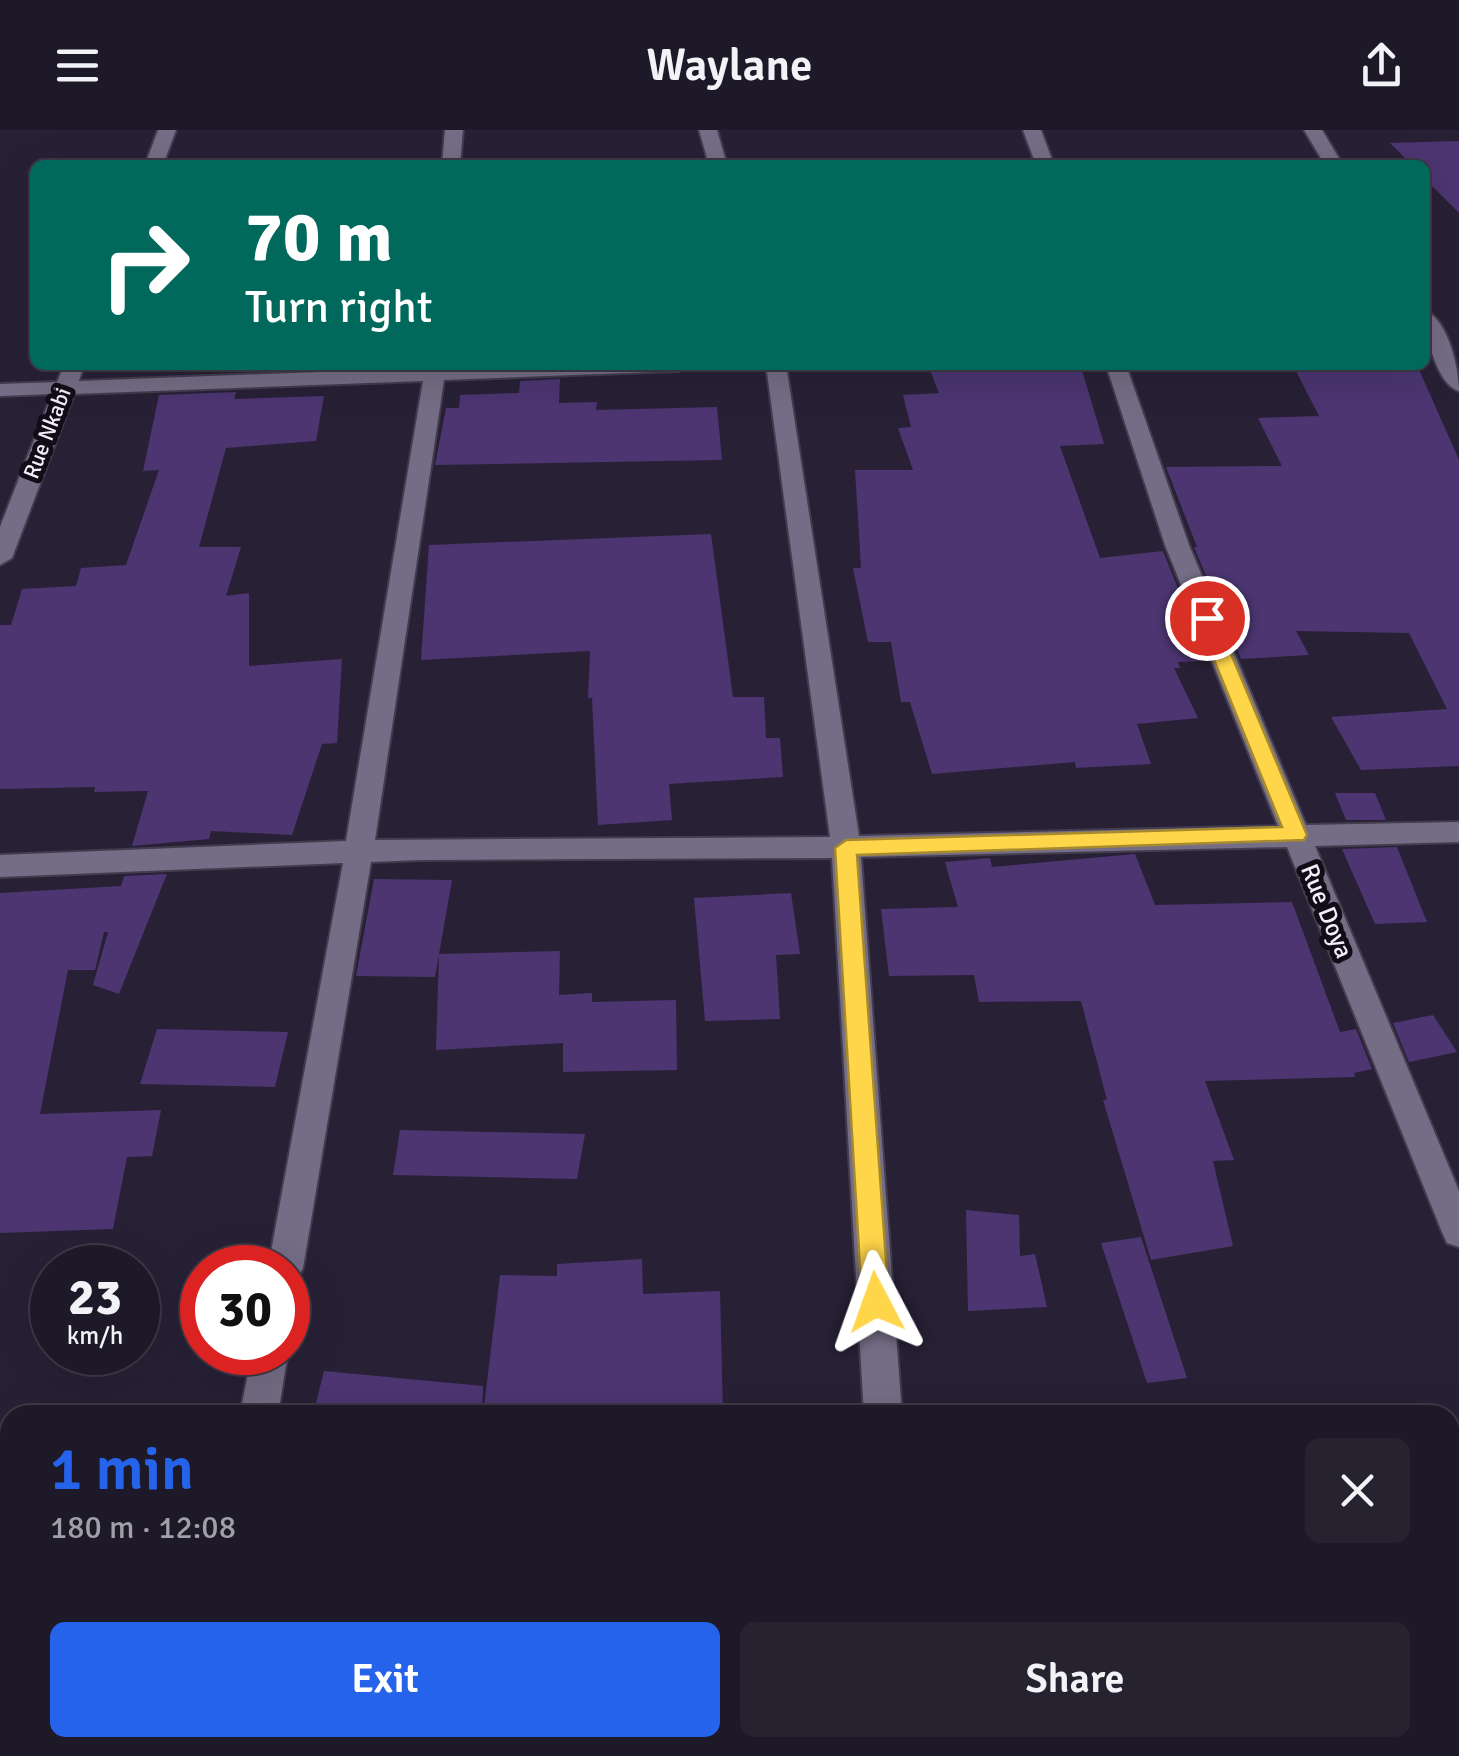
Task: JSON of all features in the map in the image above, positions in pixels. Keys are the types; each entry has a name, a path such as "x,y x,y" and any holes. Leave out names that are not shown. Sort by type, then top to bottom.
{"street":[{"path":"156,160 168,130"},
{"path":"451,160 454,130"},
{"path":"708,130 717,160"},
{"path":"1032,130 1043,160"},
{"path":"1314,130 1331,160"},
{"path":"1442,347 1459,384"},
{"name":"Rue Nkabi","path":"0,558 72,370"},
{"path":"0,390 416,370"},
{"path":"289,1245 359,851 436,370"},
{"path":"777,370 846,848 882,1405"},
{"name":"Rue Doya","path":"1118,370 1177,545 1459,1232"},
{"path":"0,866 359,851 846,848 1459,832"},
{"path":"261,1405 266,1375"}],"building":[{"path":"1459,141 1459,213 1430,184 1430,160 1407,160 1390,143"},
{"path":"930,370 1082,370 1104,444 1060,446 1100,558 1163,551 1207,661 1178,662 1180,668 1174,668 1198,718 1137,724 1151,764 1076,768 1075,762 932,774 910,702 901,702 891,642 868,642 853,568 861,568 855,470 913,470 898,428 911,427 903,395 939,393"},
{"path":"1296,370 1419,370 1459,460 1459,766 1361,770 1331,717 1447,709 1409,633 1296,631 1309,655 1241,659 1194,547 1166,467 1282,466 1258,418 1319,416"},
{"path":"560,379 559,403 597,402 596,410 717,407 722,460 435,465 446,408 459,408 460,395 519,393 520,381"},
{"path":"236,392 234,399 324,396 316,441 226,448 199,547 241,547 226,596 249,593 249,666 342,659 337,743 322,744 292,835 211,831 209,839 132,846 148,791 94,792 95,787 0,789 0,625 11,625 22,589 76,586 81,568 126,565 159,470 143,471 159,395"},
{"path":"711,534 733,697 764,697 766,738 780,738 783,777 669,784 672,820 598,825 592,698 588,698 590,651 421,660 429,545"},
{"path":"1335,793 1375,793 1386,820 1346,820"},
{"path":"1397,847 1427,922 1375,924 1342,849"},
{"path":"1135,854 1155,905 1292,902 1340,1032 1356,1029 1372,1069 1354,1073 1355,1077 1205,1081 1234,1160 1213,1161 1233,1246 1151,1260 1103,1100 1107,1100 1081,1001 979,1002 974,975 889,976 881,909 958,907 945,862 990,858 992,867"},
{"path":"167,874 119,994 93,985 108,932 104,932 95,970 68,970 40,1114 161,1110 152,1156 127,1157 113,1229 0,1233 0,893 121,886 124,876"},
{"path":"374,879 452,880 435,977 356,976"},
{"path":"791,893 800,954 776,955 780,1019 705,1021 694,898"},
{"path":"560,951 559,995 592,993 592,1002 676,1000 677,1070 563,1072 563,1043 436,1050 439,954"},
{"path":"1433,1015 1457,1052 1409,1062 1393,1023"},
{"path":"157,1029 288,1032 275,1087 140,1084"},
{"path":"400,1130 585,1134 577,1179 393,1175"},
{"path":"966,1210 1019,1215 1020,1256 1035,1254 1047,1307 968,1311"},
{"path":"1141,1237 1187,1378 1147,1383 1101,1243"},
{"path":"642,1259 643,1294 720,1291 723,1405 484,1405 500,1275 557,1276 557,1264"},
{"path":"324,1371 483,1386 482,1405 316,1405"}],"route":[{"path":"876,1302 846,848 1296,835 1207,618"}]}
